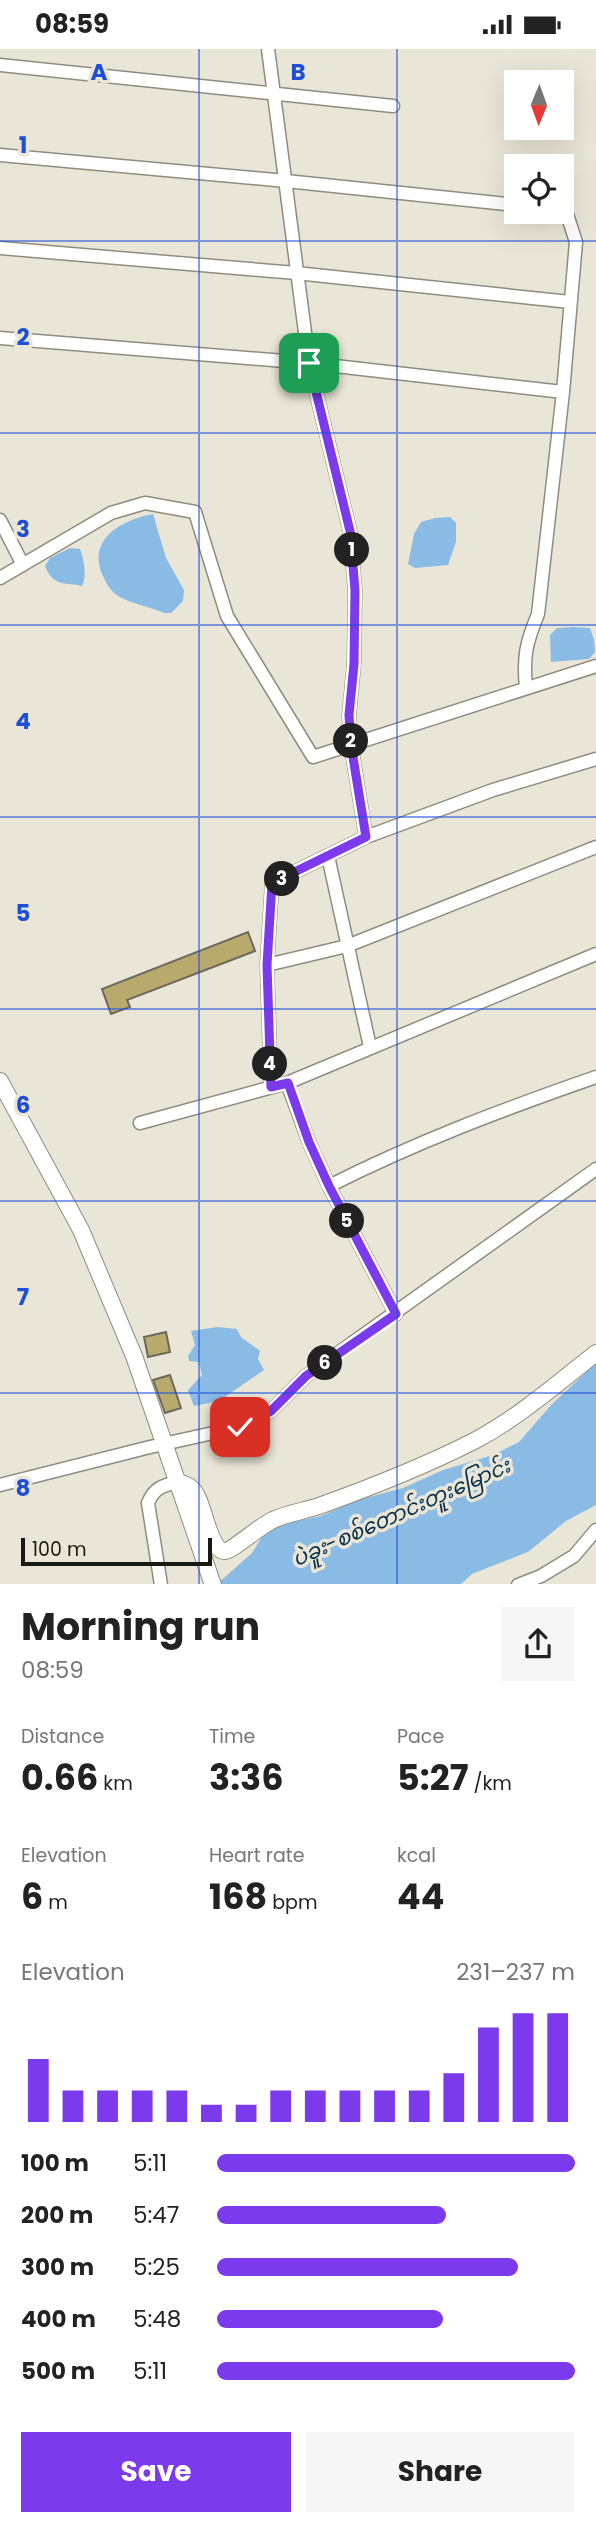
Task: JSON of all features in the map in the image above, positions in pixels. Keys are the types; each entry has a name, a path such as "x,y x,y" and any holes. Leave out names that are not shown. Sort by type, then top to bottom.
{"street":[{"path":"268,49 309,363 350,531 355,590 354,664 349,715 351,745 366,837"},
{"path":"0,65 393,106"},
{"path":"0,155 504,204"},
{"path":"526,688 523,660 526,643 538,614 563,393 576,242 570,224"},
{"path":"0,248 296,273 570,302"},
{"path":"0,338 309,363 563,393"},
{"path":"0,579 111,513 145,503 195,512 227,616 313,757 596,666"},
{"path":"0,520 23,565"},
{"path":"271,1087 267,965 272,883 366,837 493,790 596,759"},
{"path":"267,965 347,946 596,848"},
{"path":"328,856 370,1047"},
{"path":"140,1123 288,1083 596,954"},
{"path":"329,1186 392,1154 460,1126 596,1077"},
{"path":"0,1081 81,1230 134,1356 211,1579"},
{"path":"288,1083 309,1142 329,1186 396,1314"},
{"path":"0,1485 240,1427 271,1411 306,1376 596,1169"},
{"path":"161,1584 148,1503 152,1493 160,1486 177,1482 186,1484 196,1493 215,1546 229,1551 251,1532 275,1519 319,1506 447,1454 479,1438 506,1421 596,1353"},
{"path":"518,1584 541,1576 574,1556 596,1530"}],"water":[{"path":"153,514 166,558 184,590 183,601 171,613 164,613 118,596 111,590 102,574 99,561 100,550 111,532 131,520"},
{"path":"450,517 456,523 456,542 448,565 415,568 408,564 414,534 421,522"},
{"path":"70,548 80,549 85,573 82,586 56,581 45,566 50,558"},
{"path":"557,628 590,628 595,652 589,659 551,662 550,635"},
{"path":"217,1327 237,1329 241,1337 260,1351 258,1359 264,1370 219,1401 194,1406 188,1390 202,1375 199,1362 189,1361 188,1356 195,1345 191,1331"},
{"name":"ပဲခူး-စစ်တောင်းတူးမြောင်း","path":"596,1363 596,1505 566,1521 528,1552 472,1574 461,1584 217,1584 252,1553 265,1532 286,1523 321,1516 358,1500 403,1488 443,1470 493,1455 519,1442 552,1404"}],"building":[{"path":"248,932 255,951 127,1000 130,1007 111,1014 102,989"},
{"path":"166,1332 170,1352 148,1357 144,1337"},
{"path":"170,1375 181,1408 165,1413 153,1380"}],"route":[{"path":"240,1427 271,1411 306,1376 396,1314 329,1186 309,1142 288,1083 271,1087 267,965 272,883 366,837 351,745 349,715 354,664 355,590 350,531 309,363"}]}
